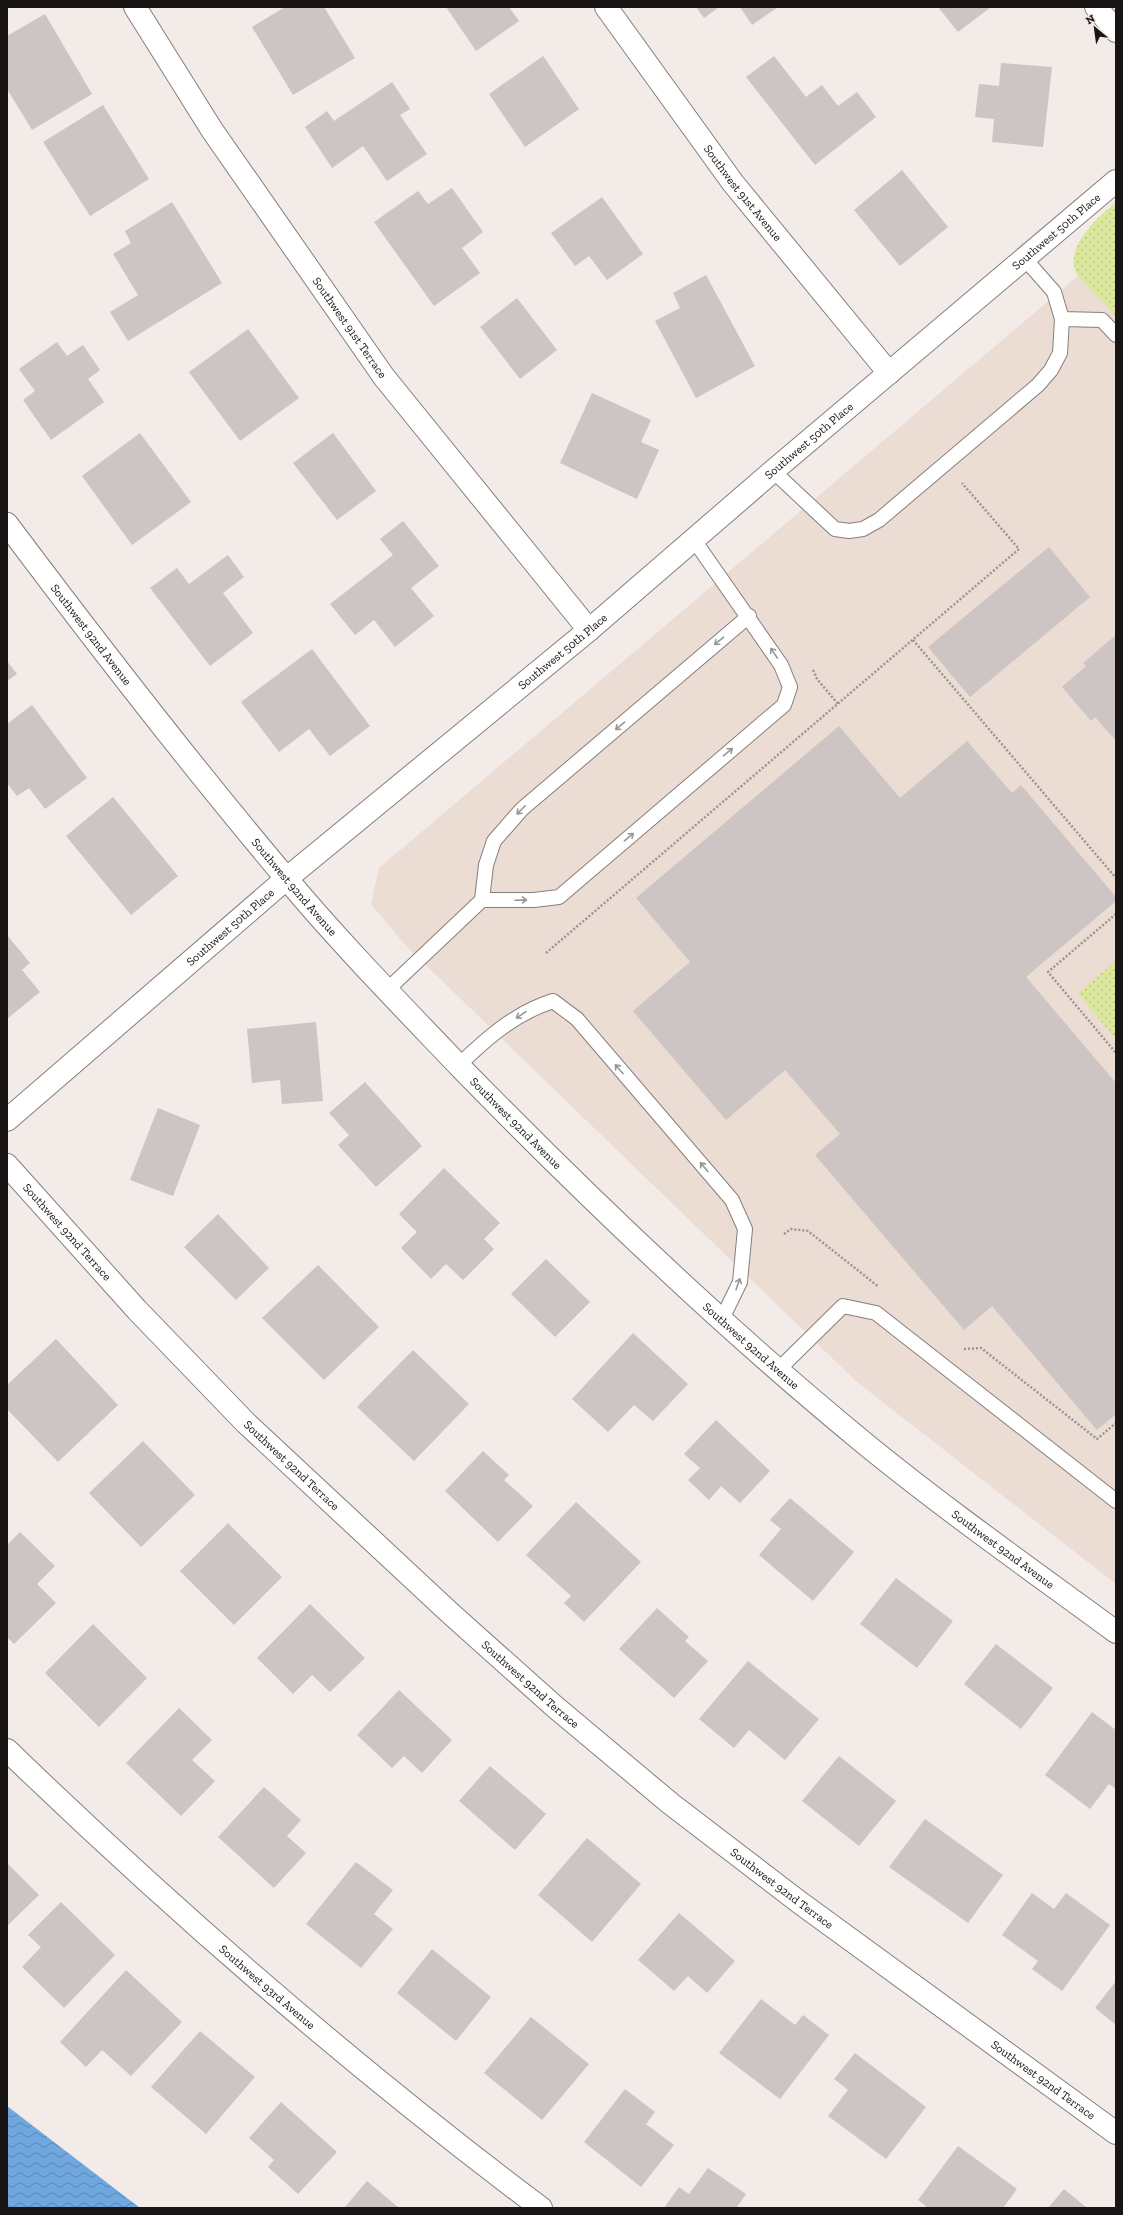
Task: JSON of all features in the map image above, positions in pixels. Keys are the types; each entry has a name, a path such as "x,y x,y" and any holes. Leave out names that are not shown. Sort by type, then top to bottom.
{"street":[{"name":"Southwest 91st Terrace","path":"135,7 212,130 384,377 589,630"},
{"name":"Southwest 91st Avenue","path":"606,7 733,183 889,372"},
{"path":"1096,7 1116,31"},
{"name":"Southwest 50th Place","path":"7,1120 286,879 589,630 889,372 1116,181"},
{"name":"Southwest 92nd Avenue","path":"7,524 86,630 286,879 387,990 459,1065 619,1226 722,1319 869,1446 963,1519 1116,1632"},
{"name":"Southwest 92nd Terrace","path":"7,1165 137,1310 246,1423 450,1613 554,1706 671,1804 798,1902 1116,2133"},
{"name":"Southwest 93rd Avenue","path":"7,1750 86,1826 270,1991 456,2144 541,2208"}],"lane":[{"path":"773,471 835,529 849,531 863,529 879,520 1038,385 1051,370 1060,353 1062,319 1054,292 1025,259"},
{"path":"1062,319 1102,320 1116,335"},
{"path":"482,900 534,900 559,897 784,705 790,687 781,665 749,616 694,540"},
{"path":"387,990 482,900 486,865 494,841 522,809 749,616"},
{"path":"459,1065 486,1039 532,1008 553,1001 577,1019 732,1200 745,1229 740,1282 722,1319"},
{"path":"779,1369 843,1306 876,1314 1116,1501"}],"path":[{"path":"546,953 1019,550 962,482"},
{"path":"913,640 1116,878"},
{"path":"1116,914 1048,972 1116,1053"},
{"path":"784,1234 791,1229 808,1230 883,1290"},
{"path":"957,1350 981,1348 1097,1439 1116,1423"}],"shaded area":[{"path":"1078,276 1116,316 1116,1584 857,1382 407,947 371,904 379,868"}],"green space":[{"path":"1116,202 1116,316 1078,276 1074,266 1074,256 1084,235 1100,216"},
{"path":"1116,961 1116,1040 1078,993"}],"water":[{"path":"7,2106 140,2208 7,2208"}],"building":[{"path":"285,7 324,7 355,58 293,95 252,27"},
{"path":"446,7 509,7 519,21 476,51"},
{"path":"696,7 719,7 704,18"},
{"path":"740,7 778,7 752,25"},
{"path":"938,7 991,7 958,32"},
{"path":"45,14 92,94 32,130 7,89 7,36"},
{"path":"543,56 579,109 525,147 489,94"},
{"path":"774,56 806,97 822,85 838,106 857,92 876,117 815,165 746,77"},
{"path":"1001,63 1052,67 1043,147 992,142 994,119 975,117 979,84 999,86"},
{"path":"392,82 410,109 400,115 427,154 387,181 363,146 332,168 305,127 327,111 334,121"},
{"path":"103,105 149,179 90,216 43,142"},
{"path":"902,170 948,227 900,266 854,210"},
{"path":"452,188 483,232 462,248 480,273 434,306 374,222 418,191 428,204"},
{"path":"602,197 643,254 607,280 589,256 575,266 551,233"},
{"path":"172,202 222,283 128,341 110,312 138,295 113,254 131,243 125,231"},
{"path":"706,275 755,366 696,398 655,321 680,308 673,293"},
{"path":"517,298 557,350 520,379 480,327"},
{"path":"248,329 299,398 240,441 189,372"},
{"path":"57,342 67,356 83,345 100,370 88,379 104,402 51,440 23,400 35,391 19,369"},
{"path":"592,393 651,420 641,442 659,450 637,499 560,463"},
{"path":"140,433 191,502 132,545 82,476"},
{"path":"333,433 376,491 337,520 293,463"},
{"path":"403,521 439,566 411,588 434,616 395,647 374,620 355,635 330,604 393,555 380,539"},
{"path":"1049,547 1090,597 970,697 928,647"},
{"path":"228,555 244,577 223,593 253,633 210,666 150,588 177,568 189,584"},
{"path":"1116,635 1116,741 1095,717 1091,721 1062,687 1086,666 1083,663"},
{"path":"312,649 370,726 330,756 309,729 279,752 241,702"},
{"path":"7,661 17,674 7,681"},
{"path":"32,705 87,778 45,809 29,788 17,796 7,783 7,724"},
{"path":"839,726 900,798 967,741 1012,793 1021,785 1116,897 1116,901 1026,977 1116,1083 1116,1414 1097,1430 992,1306 964,1330 815,1155 840,1134 785,1070 726,1120 633,1011 690,962 636,898"},
{"path":"113,797 178,876 131,915 66,836"},
{"path":"7,935 30,963 22,970 40,992 7,1019"},
{"path":"316,1022 323,1101 282,1104 280,1080 252,1083 247,1029"},
{"path":"365,1082 422,1146 376,1187 338,1145 349,1135 329,1113"},
{"path":"158,1108 200,1125 173,1196 130,1180"},
{"path":"444,1168 500,1223 484,1239 494,1249 463,1280 446,1264 431,1279 401,1248 417,1232 399,1214"},
{"path":"218,1214 269,1268 236,1300 184,1247"},
{"path":"546,1259 590,1302 555,1337 511,1294"},
{"path":"318,1265 379,1327 324,1380 262,1318"},
{"path":"633,1333 688,1384 653,1421 634,1405 608,1432 572,1399"},
{"path":"56,1339 118,1405 58,1462 7,1409 7,1385"},
{"path":"413,1350 469,1404 414,1461 357,1407"},
{"path":"716,1420 770,1471 740,1503 721,1486 709,1500 688,1480 700,1468 684,1454"},
{"path":"143,1441 195,1495 141,1547 89,1493"},
{"path":"483,1451 509,1475 504,1480 533,1506 498,1542 445,1491"},
{"path":"790,1498 854,1552 813,1601 759,1555 781,1529 770,1520"},
{"path":"576,1502 641,1562 584,1622 564,1603 571,1596 526,1555"},
{"path":"228,1523 282,1577 234,1625 180,1571"},
{"path":"20,1532 55,1566 37,1584 56,1603 14,1644 7,1637 7,1545"},
{"path":"896,1578 953,1621 917,1668 860,1624"},
{"path":"310,1604 365,1658 330,1692 312,1675 293,1694 257,1658"},
{"path":"657,1608 689,1637 685,1641 708,1661 674,1698 619,1649"},
{"path":"93,1624 147,1678 99,1727 45,1673"},
{"path":"996,1644 1053,1688 1021,1729 964,1684"},
{"path":"748,1661 819,1719 785,1760 749,1730 734,1748 699,1719"},
{"path":"399,1690 452,1740 422,1773 404,1756 392,1768 357,1735"},
{"path":"179,1708 212,1740 192,1760 215,1781 181,1816 126,1763"},
{"path":"1092,1712 1116,1730 1116,1789 1109,1784 1090,1809 1045,1775"},
{"path":"839,1756 896,1801 859,1846 802,1801"},
{"path":"490,1766 546,1814 515,1850 459,1801"},
{"path":"264,1787 301,1820 287,1836 306,1853 274,1888 218,1837"},
{"path":"925,1819 1003,1875 968,1923 889,1867"},
{"path":"587,1838 641,1884 592,1942 538,1895"},
{"path":"356,1862 393,1890 374,1914 393,1929 361,1968 306,1924"},
{"path":"7,1863 39,1895 7,1926"},
{"path":"1032,1893 1054,1909 1066,1893 1110,1925 1062,1991 1032,1969 1038,1961 1002,1935"},
{"path":"61,1902 115,1955 64,2008 22,1967 41,1947 28,1935"},
{"path":"679,1913 735,1961 707,1993 688,1976 674,1991 638,1960"},
{"path":"432,1949 491,1997 456,2041 397,1993"},
{"path":"126,1970 182,2022 131,2076 102,2050 86,2067 60,2042"},
{"path":"1116,1981 1116,2025 1095,2008"},
{"path":"761,1999 795,2025 803,2015 829,2035 780,2099 719,2053"},
{"path":"531,2017 589,2064 542,2120 484,2073"},
{"path":"200,2031 255,2077 206,2134 151,2087"},
{"path":"855,2053 926,2107 886,2159 828,2116 848,2090 834,2079"},
{"path":"625,2089 655,2112 646,2124 674,2145 641,2187 584,2142"},
{"path":"281,2102 337,2152 298,2194 268,2167 274,2160 249,2138"},
{"path":"958,2146 1017,2189 1003,2208 928,2208 918,2200"},
{"path":"708,2168 746,2194 737,2207 739,2208 664,2208 679,2187 689,2194"},
{"path":"367,2181 399,2208 344,2208"},
{"path":"1064,2189 1087,2208 1048,2208"}]}
